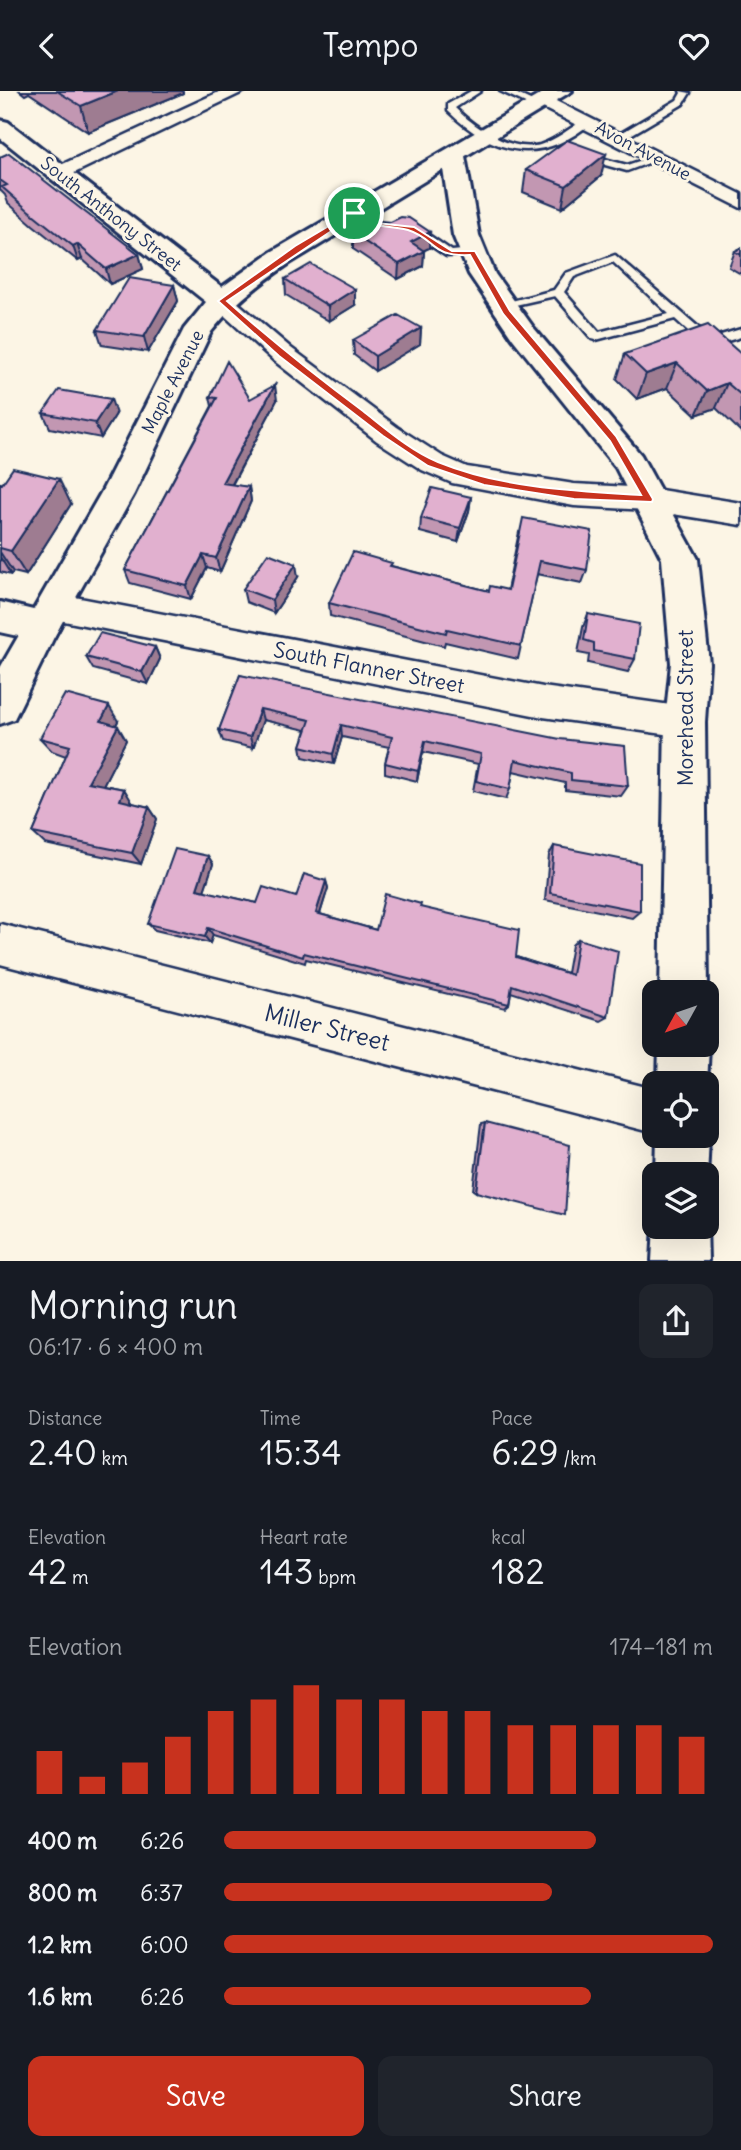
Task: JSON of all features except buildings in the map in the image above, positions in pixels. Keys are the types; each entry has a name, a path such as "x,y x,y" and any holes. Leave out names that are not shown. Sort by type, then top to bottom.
{"main road":[{"name":"Maple Avenue","path":"0,707 47,616 117,494 198,329 222,301 354,213 547,99"},
{"name":"South Anthony Street","path":"0,127 222,301"},
{"name":"Morehead Street","path":"453,156 472,252 502,306 613,439 649,499 680,559 690,663 685,722 684,980"},
{"name":"South Flanner Street","path":"0,617 47,616"},
{"path":"680,1261 681,1239"}],"street":[{"path":"59,173 236,91"},
{"name":"Avon Avenue","path":"547,99 741,202"},
{"path":"222,301 293,362 387,434 432,463 484,481 574,495 649,499 741,514"},
{"name":"South Flanner Street","path":"47,616 542,702 685,722"},
{"name":"Miller Street","path":"0,944 642,1108"}],"lane":[{"path":"477,91 451,106 451,109 485,136 528,149 547,145 587,122"},
{"path":"504,91 547,99"},
{"path":"620,138 680,102 686,93 684,91"},
{"path":"547,145 619,167 657,158"},
{"path":"354,213 374,225 412,229 450,254 472,252"},
{"path":"502,306 558,292 570,275 615,258 727,361"},
{"path":"558,292 596,336 677,315"},
{"path":"709,342 741,333"}],"route":[{"path":"354,213 374,225 404,226 412,229 450,254 472,252 482,274 506,312 613,439 630,463 649,499 574,495 484,481 462,476 432,463 387,434 282,354 222,301 354,213"}]}
